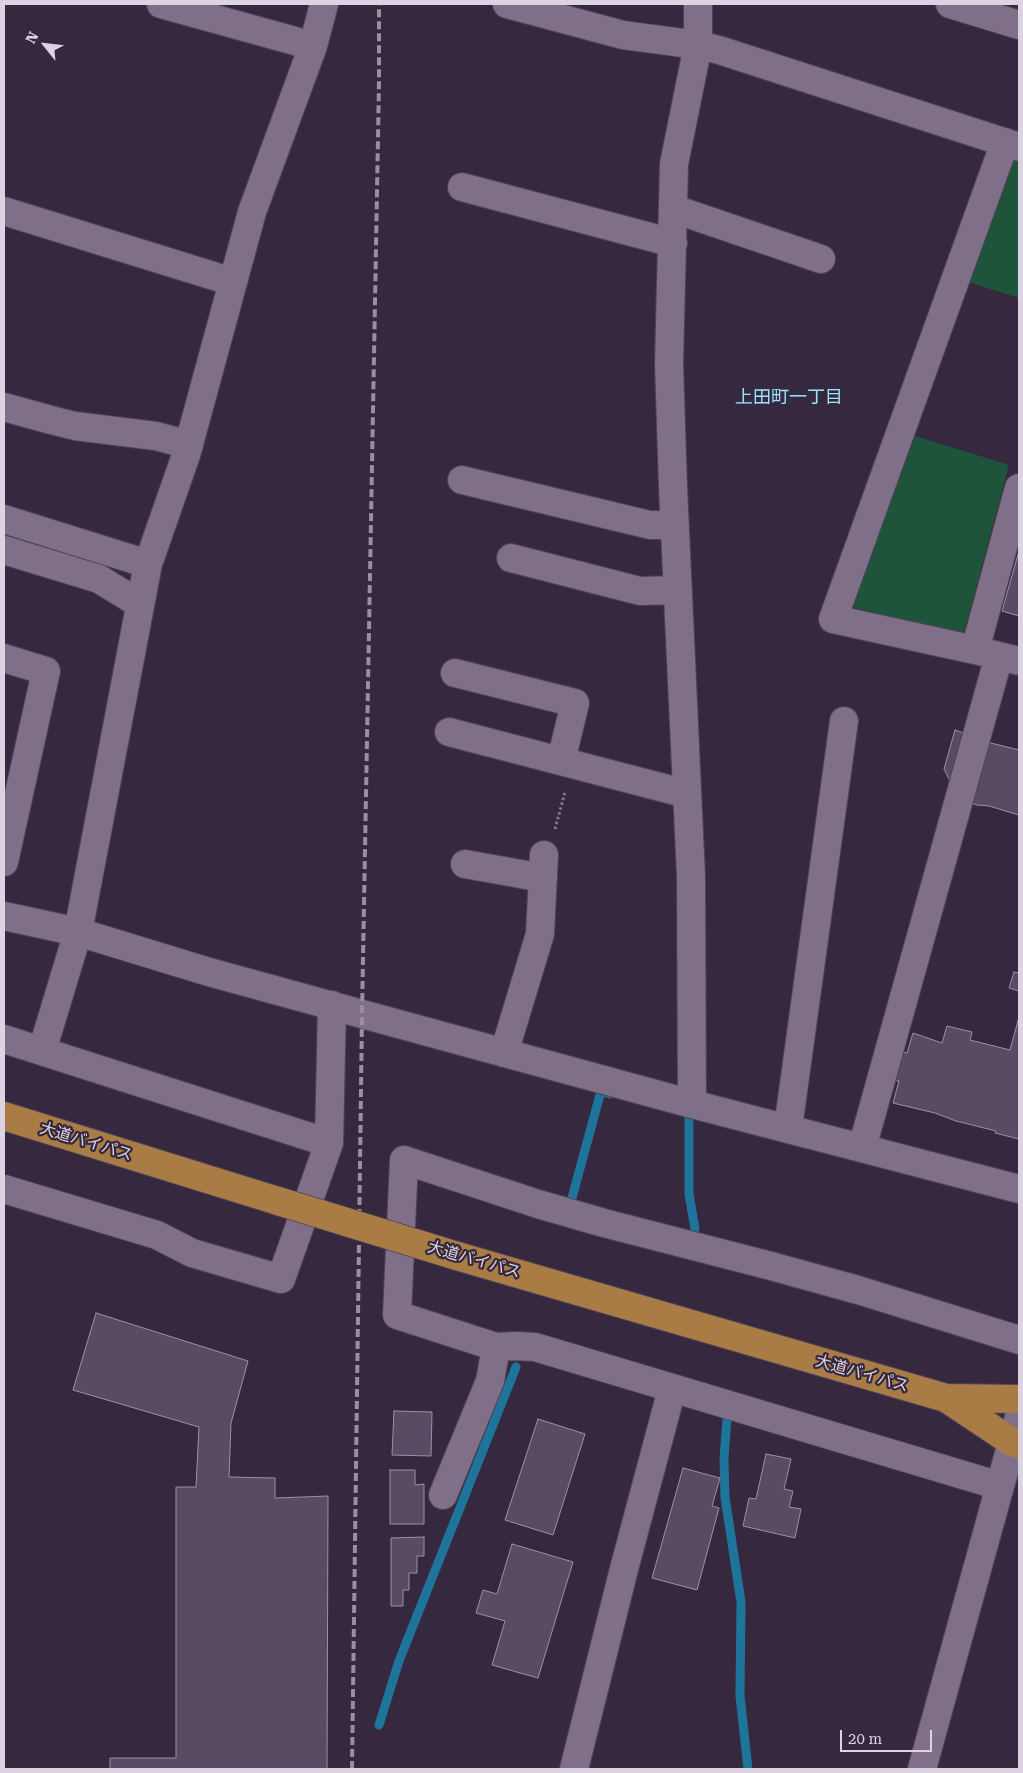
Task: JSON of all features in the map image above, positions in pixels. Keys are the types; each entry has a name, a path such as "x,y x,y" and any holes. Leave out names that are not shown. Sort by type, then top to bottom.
{"highway":[{"name":"大道バイパス","path":"4,1116 457,1256 946,1398 1017,1434"},
{"name":"大道バイパス","path":"946,1398 1019,1399"}],"street":[{"path":"161,4 313,46"},
{"path":"42,1051 78,932 148,564 189,445 252,212 313,46 324,4"},
{"path":"507,4 623,35 698,45 719,50 1012,145 834,619 998,656"},
{"path":"692,1104 691,876 669,363 674,164 698,45 698,4"},
{"path":"950,4 1019,25"},
{"path":"462,186 673,243"},
{"path":"674,209 821,258"},
{"path":"4,211 233,282"},
{"path":"4,407 75,426 156,436 189,445"},
{"path":"462,480 650,525 675,525"},
{"path":"862,1148 998,656 1019,488"},
{"path":"4,519 148,564"},
{"path":"4,550 99,579 140,604"},
{"path":"511,558 640,591 678,590"},
{"path":"4,658 46,671 4,862"},
{"path":"455,673 575,703 566,762"},
{"path":"788,1128 844,721"},
{"path":"449,732 687,794"},
{"path":"465,864 544,867 540,934 504,1053"},
{"path":"4,916 78,932 209,972 504,1053 1019,1189"},
{"path":"4,1190 157,1236 192,1253 281,1279 329,1143 332,1006"},
{"path":"4,1040 329,1143"},
{"path":"1000,1486 535,1347 496,1347 397,1315 404,1160 538,1204 832,1283 1019,1340"},
{"path":"443,1495 490,1381 496,1347"},
{"path":"574,1769 672,1389"},
{"path":"922,1769 1000,1486 1017,1434"}],"path":[{"path":"544,867 550,847 566,762"}],"green space":[{"path":"1014,160 1019,162 1019,298 968,282"},
{"path":"915,436 1009,465 963,636 852,607"}],"building":[{"path":"1019,551 1019,616 1002,611"},
{"path":"955,730 991,743 1019,750 1019,815 954,798 956,793 944,769"},
{"path":"1014,972 1019,973 1019,991 1009,988"},
{"path":"1019,1017 1019,1139 935,1113 893,1103 899,1081 891,1080 898,1051 907,1053 913,1033 942,1043 947,1026 972,1032 970,1040 1010,1050"},
{"path":"96,1313 248,1361 231,1423 229,1477 275,1478 275,1498 328,1496 327,1769 110,1769 110,1758 176,1758 176,1487 196,1487 199,1427 73,1390"},
{"path":"394,1411 432,1412 431,1456 392,1455"},
{"path":"538,1419 585,1434 553,1535 505,1520"},
{"path":"766,1454 791,1459 784,1489 793,1491 789,1507 801,1509 795,1538 743,1526 749,1498 756,1499"},
{"path":"683,1468 720,1478 712,1506 719,1508 697,1590 652,1578"},
{"path":"390,1470 415,1470 415,1485 424,1484 424,1524 390,1524"},
{"path":"424,1537 424,1556 417,1556 417,1573 409,1573 409,1590 403,1590 403,1606 391,1606 391,1538"},
{"path":"512,1544 573,1562 538,1678 492,1665 505,1621 476,1613 483,1590 497,1594"}],"waterway":[{"path":"572,1198 601,1091 610,1094"},
{"path":"689,1114 689,1194 695,1229"},
{"path":"379,1725 399,1661 516,1367"},
{"path":"727,1418 724,1459 725,1497 741,1602 740,1696 748,1769"}],"railway":[{"path":"352,1769 362,1014 379,4"}],"district":[{"name":"上田町一丁目","path":"789,398"}]}
